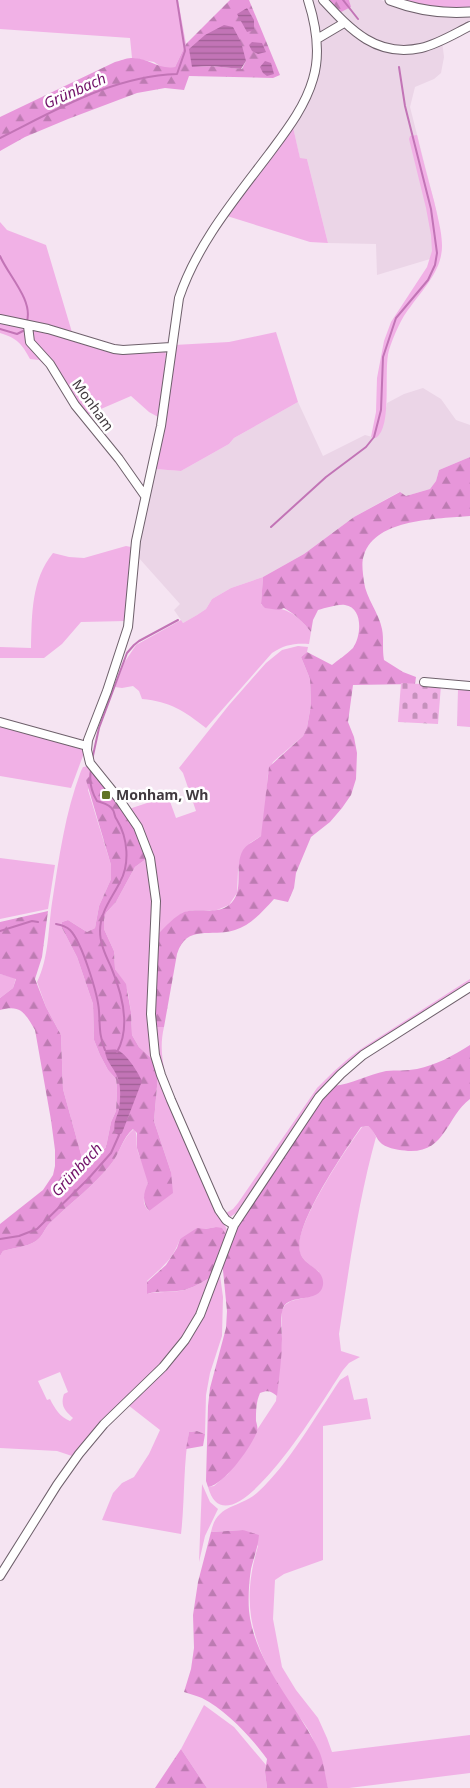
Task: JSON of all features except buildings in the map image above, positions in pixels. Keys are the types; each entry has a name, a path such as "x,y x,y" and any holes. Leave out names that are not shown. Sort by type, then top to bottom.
{"street":[{"path":"234,1225 226,1220 219,1210 167,1092 155,1055 151,1014 156,900 150,858 138,827 92,767 87,754 87,746 128,627 133,559 161,426 179,298 192,265 213,230 294,120 313,79 317,39 308,0"},
{"path":"323,0 344,23 370,42 387,47 409,49 430,44 470,26"},
{"path":"390,0 422,10 470,12"},
{"path":"317,39 344,23"},
{"path":"0,319 48,329 114,349 171,347"},
{"name":"Monham","path":"28,326 30,342 50,364 75,405 119,459 145,496"},
{"path":"424,682 470,686"},
{"path":"0,722 87,746"},
{"path":"0,1576 57,1485 79,1454 104,1424 164,1367 185,1340 200,1315 234,1225 319,1097 363,1055 470,987"}],"shaded area":[{"path":"312,0 350,3 349,0 381,0 403,9 424,14 470,16 470,24 442,41 444,57 441,73 434,79 415,87 410,107 437,213 442,247 440,256 377,275 376,244 328,243 307,159 300,159 293,127 311,91 318,26"},
{"path":"247,8 254,20 254,30 247,32 237,14"},
{"path":"224,25 233,27 241,42 246,61 241,69 211,66 192,67 189,49 205,35"},
{"path":"252,42 262,43 266,52 258,54 252,51 249,45"},
{"path":"265,61 271,63 274,74 267,76 263,73 260,67"},
{"path":"423,388 441,399 456,420 470,425 470,457 439,470 436,481 430,489 406,496 399,492 354,517 304,554 263,577 231,588 212,599 206,609 183,623 174,610 180,604 138,557 155,469 181,471 229,444 234,438 298,402 323,456 365,435 376,438 383,424 387,403 404,394"},
{"path":"105,1050 117,1050 124,1055 135,1068 142,1081 122,1133 119,1135 115,1133 114,1126 119,1110 120,1085"}],"green space":[{"path":"0,0 178,0 186,44 175,67 164,69 154,62 132,58 130,38 0,29"},
{"path":"230,0 249,0 280,75 273,78 189,76 184,90 165,88 137,93 25,137 0,151 0,117 125,59 137,58 163,67 175,67 186,44","holes":["246,61 242,69 211,66 192,67"]},
{"path":"328,0 349,0 351,7 341,12"},
{"path":"398,0 470,0 470,9 436,8"},
{"path":"293,127 300,158 307,159 328,243 310,242 227,216"},
{"path":"417,135 439,223 442,240 441,255 436,271 404,316 391,344 387,359 386,410 381,432 376,438 371,437 376,412 377,378 384,341 391,322 427,267 432,251 426,208 409,139 410,136"},
{"path":"0,222 7,230 46,245 74,339 100,347 163,350 166,354 160,418 149,412 131,396 87,415 46,366 39,360 30,359 18,342 0,333"},
{"path":"276,332 298,402 234,438 229,444 181,471 155,469 174,345 229,342"},
{"path":"470,457 470,516 426,520 394,527 381,534 371,543 363,558 362,568 365,588 382,629 384,660 403,672 416,677 415,684 353,685 348,722 354,737 357,753 356,779 351,795 330,822 311,837 296,873 294,888 288,902 274,899 256,917 241,928 226,932 193,935 181,944 177,954 164,1027 155,1027 158,934 184,912 219,910 234,900 238,886 240,857 243,850 249,844 261,836 269,767 303,736 307,727 311,705 310,679 301,657 307,652 332,665 353,648 358,637 358,617 351,607 345,605 318,610 313,620 311,632 299,619 284,608 279,610 265,608 261,604 263,577 304,554 354,517 400,492 406,496 430,489 436,481 439,470"},
{"path":"126,546 131,547 126,621 81,622 62,644 44,658 0,658 0,647 31,648 34,598 40,575 53,553 84,558"},
{"path":"263,577 261,605 284,610 300,619 311,632 309,644 289,645 272,653 206,728 176,708 161,702 142,699 139,691 133,686 115,687 124,663 136,645 181,620 183,623 197,615 206,609 212,599 231,588"},
{"path":"298,646 308,647 307,652 301,657 310,679 311,705 307,727 303,736 273,762 268,774 263,831 261,836 250,843 238,870 237,893 229,905 217,910 193,910 182,913 158,934 158,891 153,862 129,809 168,796 176,818 196,811 183,773 179,768 229,705 266,663 282,650"},
{"path":"401,683 441,685 438,724 398,722"},
{"path":"458,689 470,690 470,727 457,726"},
{"path":"0,724 80,746 84,753 71,788 0,776"},
{"path":"89,766 93,772 88,790 111,865 111,879 99,906 95,928 87,932 68,920 62,922 62,928 77,957 93,1004 94,1040 108,1070 116,1079 116,1111 111,1122 106,1147 91,1165 86,1164 82,1158 63,1089 61,1035 46,1007 37,982 46,953 60,853 67,819 81,771 83,767"},
{"path":"93,772 116,798 134,826 146,859 135,867 116,902 106,913 104,929 114,951 115,969 126,984 131,1012 132,1035 139,1047 153,1060 158,1075 154,1121 171,1172 173,1193 149,1211 144,1198 148,1183 137,1148 137,1133 133,1129 126,1137 114,1160 104,1172 50,1223 36,1241 28,1245 3,1251 0,1256 0,1224 43,1190 53,1175 55,1150 35,1030 22,1011 13,1008 0,1010 0,998 13,988 16,979 0,974 0,922 48,911 42,957 35,979 46,1007 61,1035 63,1089 82,1158 86,1164 92,1165 106,1147 111,1122 116,1111 116,1079 108,1070 94,1040 93,1004 77,957 62,928 62,922 68,920 87,932 95,928 99,906 111,879 111,865 86,780"},
{"path":"0,858 55,865 48,909 0,919"},
{"path":"146,859 150,869 153,891 153,1060 139,1047 132,1035 128,993 125,984 115,969 114,951 104,929 106,913 116,902 135,867"},
{"path":"0,974 16,978 13,988 0,998"},
{"path":"470,979 470,985 396,1030 314,1099 236,1213 229,1218 223,1212 226,1213 233,1209 238,1203 317,1088 351,1056"},
{"path":"155,1027 164,1027 163,1064 168,1086 157,1052"},
{"path":"470,1045 470,1099 462,1106 438,1140 421,1150 398,1150 382,1144 368,1126 361,1127 322,1188 304,1224 300,1240 302,1257 323,1279 321,1291 311,1297 286,1303 283,1308 281,1319 282,1353 277,1396 269,1392 260,1393 256,1410 257,1431 254,1439 229,1472 215,1484 208,1487 206,1481 210,1388 226,1328 227,1311 222,1260 238,1222 320,1101 333,1086 386,1071 417,1069 431,1065"},
{"path":"158,1075 227,1230 225,1238 225,1233 216,1227 205,1229 180,1239 170,1258 147,1281 147,1294 184,1290 210,1278 194,1320 185,1336 170,1355 72,1456 57,1451 0,1448 0,1256 3,1251 28,1245 36,1241 50,1223 104,1172 134,1129 138,1152 148,1178 144,1203 149,1211 171,1172 154,1121","holes":["60,1372 68,1392 64,1394 63,1405 73,1418 70,1421 58,1412 50,1399 47,1400 38,1381"]},
{"path":"368,1126 376,1137 359,1210 339,1334 341,1351 360,1357 349,1363 343,1370 301,1434 279,1463 257,1487 236,1503 219,1504 208,1487 214,1486 228,1474 276,1401 282,1341 282,1310 291,1301 312,1296 319,1272 300,1253 299,1242 304,1226 333,1170 362,1127"},
{"path":"197,1228 222,1228 225,1238 210,1278 184,1290 147,1294 147,1282 166,1265 177,1248 180,1239"},
{"path":"219,1268 223,1297 222,1336 210,1373 206,1395 205,1434 197,1431 189,1432 181,1534 102,1520 113,1493 122,1483 134,1477 149,1454 160,1430 128,1405 166,1369 183,1349 204,1313"},
{"path":"348,1375 354,1400 367,1398 371,1419 323,1426 323,1560 284,1574 275,1580 273,1619 282,1667 296,1690 318,1718 332,1752 470,1735 470,1773 349,1788 328,1788 312,1737 276,1682 266,1663 253,1627 250,1609 250,1590 252,1569 258,1546 243,1530 211,1532 218,1516 223,1511 251,1497 269,1481 302,1439 340,1380"},
{"path":"197,1431 205,1434 203,1446 186,1449 189,1432"},
{"path":"202,1484 210,1502 218,1509 205,1536 199,1562"},
{"path":"243,1530 259,1535 251,1569 249,1590 249,1611 253,1631 268,1667 319,1751 328,1788 267,1788 265,1772 267,1759 254,1742 238,1725 211,1703 184,1692 191,1669 194,1648 193,1615 198,1582 211,1532"},
{"path":"204,1705 234,1727 266,1765 267,1788 207,1788 181,1749"},
{"path":"181,1749 207,1788 155,1788"}],"waterway":[{"name":"Grünbach","path":"0,138 64,106 108,88 153,76 177,74 185,51 177,0"},
{"path":"343,0 358,19"},
{"path":"271,527 326,477 366,447 374,437 381,410 383,357 396,318 428,280 435,265 437,253 431,209 405,106 399,67"},
{"name":"Grünbach","path":"0,256 23,296 28,313 27,321"},
{"name":"Grünbach","path":"0,329 17,334 23,331"},
{"path":"92,760 99,728 127,653 139,641 178,620"},
{"path":"91,770 90,782 93,793 97,801 112,808 124,835 126,851 123,875 104,911 100,931 102,945 119,988 123,1010 124,1032 117,1052"},
{"name":"Grünbach","path":"0,931 32,921 38,922"},
{"name":"Grünbach","path":"56,924 64,926 75,936 89,969 96,993 101,1035 105,1050"},
{"name":"Grünbach","path":"0,1239 19,1236 37,1229 88,1179 111,1153 119,1135"}],"place":[{"name":"Monham, Wh","path":"106,795"}]}
